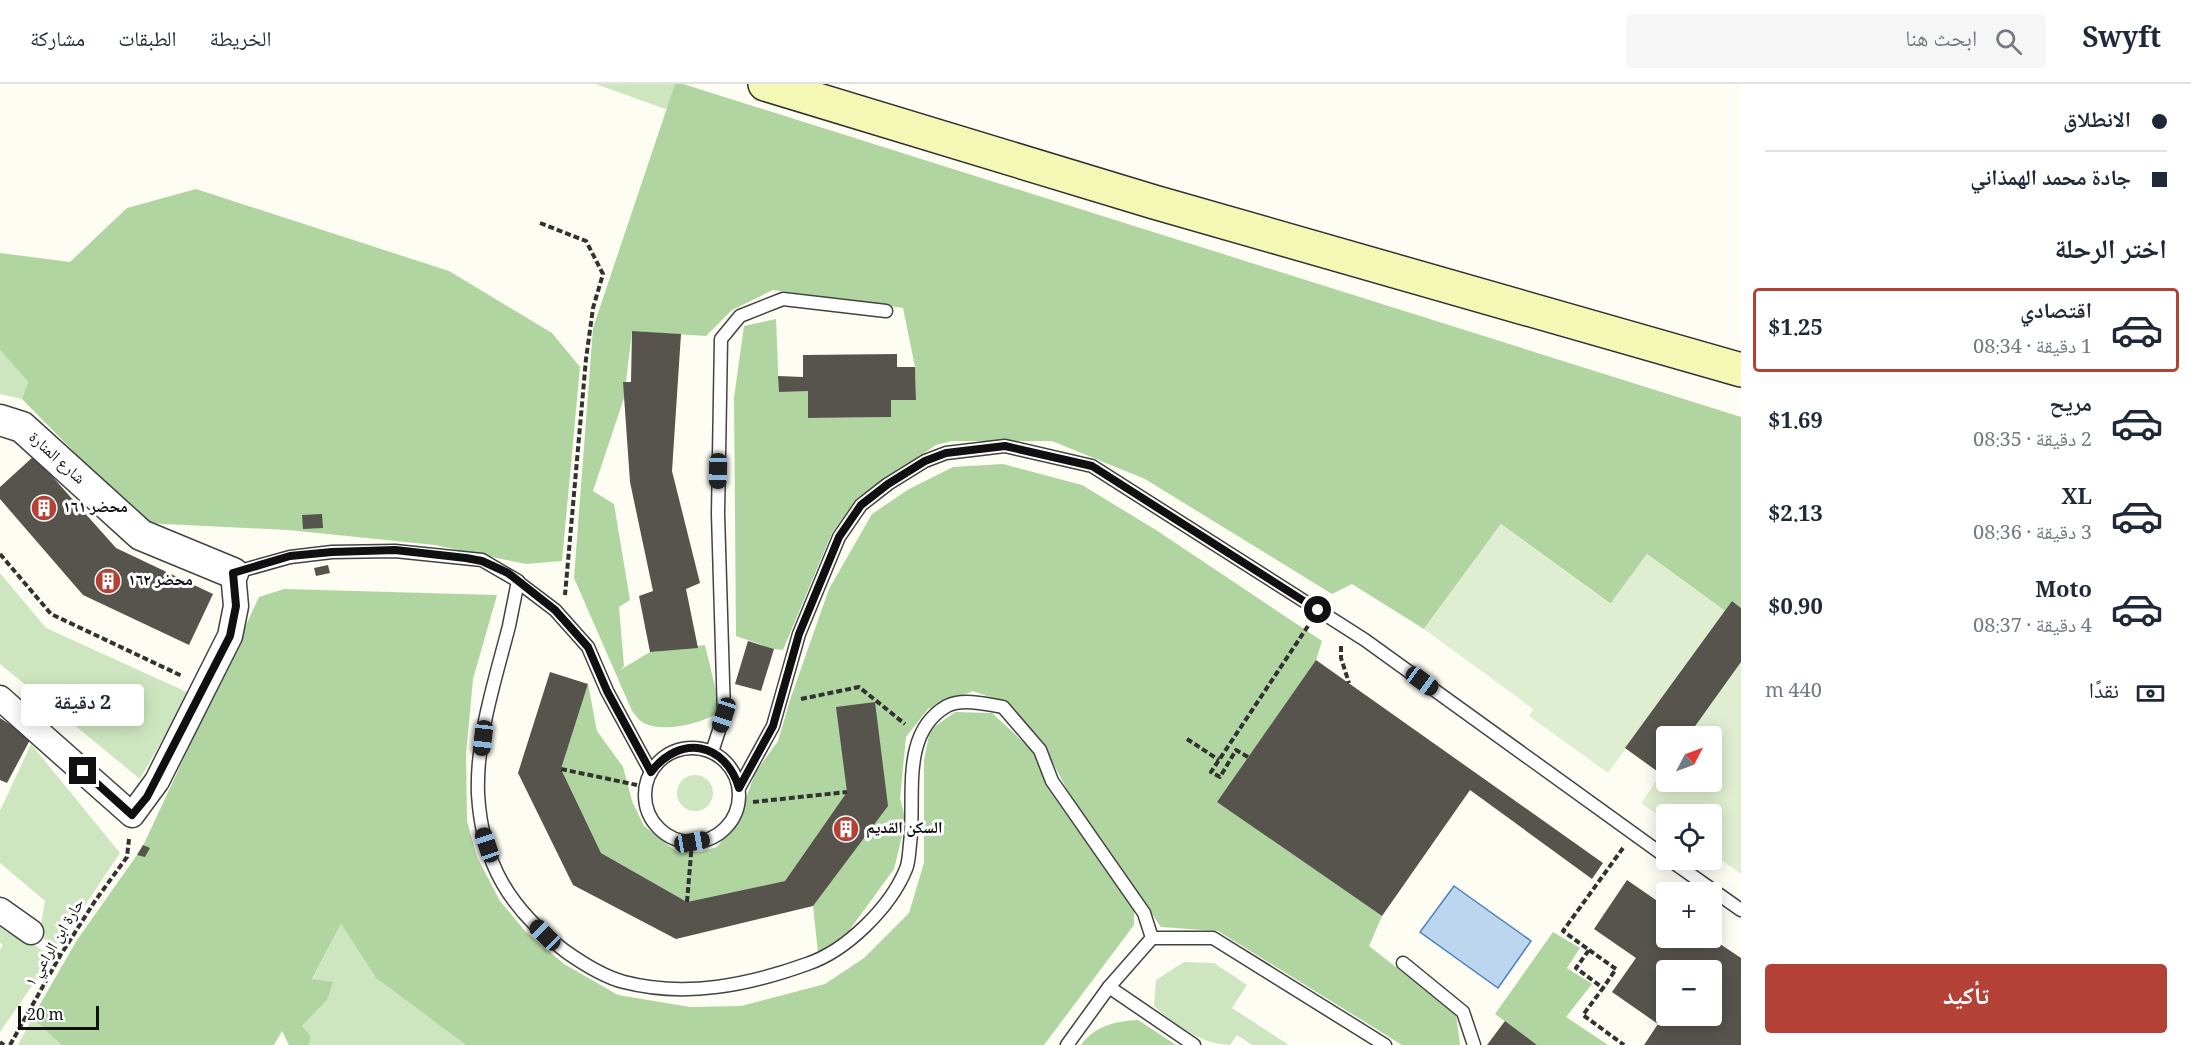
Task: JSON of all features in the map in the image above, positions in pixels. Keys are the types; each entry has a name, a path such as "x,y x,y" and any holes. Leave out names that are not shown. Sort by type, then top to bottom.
{"main road":[{"path":"765,84 1154,202 1736,365"}],"street":[{"name":"شارع المنارة","path":"0,420 22,427 141,535 233,573"},
{"path":"0,698 132,815 157,781 205,686 234,621 236,606 233,573"},
{"path":"0,910 31,932"}],"lane":[{"path":"712,752 724,715 718,514 721,339 740,316 783,299 886,311"},
{"path":"739,788 773,726 799,634 839,537 861,505 888,484 925,461 946,453 1005,446 1092,466 1341,625 1656,850"},
{"path":"233,573 290,556 395,550 482,561 508,573 563,619 588,647 607,691 651,772"},
{"path":"518,582 486,720 478,792 482,830 498,875 516,906 545,935 582,963 623,982 665,988 721,988 810,963 842,947 864,928 889,897 906,868 911,832 913,758 922,728 948,705 975,703 1003,707 1040,750 1052,781 1144,913 1152,938"},
{"path":"698,748 712,752 724,760 734,773 739,788 738,804 733,819 722,831 708,839 692,842 676,839 662,831 651,818 646,803 646,787 651,772 671,752 698,748"},
{"path":"1684,870 1741,910"},
{"path":"1067,1045 1109,987 1152,938 1213,938 1385,1045"},
{"path":"1403,963 1463,1012 1474,1045"},
{"path":"1109,987 1194,1045"}],"path":[{"path":"540,223 586,241 603,274 593,308 586,359 563,619"},
{"path":"0,554 51,614 205,686"},
{"path":"1248,757 1236,750 1220,777 1211,772 1318,610"},
{"path":"1341,625 1341,658 1349,683"},
{"path":"779,703 859,687 920,736"},
{"path":"1187,739 1219,760"},
{"path":"561,769 646,787"},
{"path":"738,804 847,792"},
{"path":"1624,1045 1583,1015 1616,969 1563,931 1634,833"},
{"path":"687,902 692,842"},
{"name":"حارة ابن الراعي ١","path":"10,1045 72,938 127,857"},
{"path":"1589,950 1576,968 1603,988"},
{"path":"0,1042 4,1045"}],"green space":[{"path":"596,84 675,84 668,110"},
{"path":"675,84 683,84 1741,417 1741,608 1732,601 1725,611 1647,554 1611,604 1501,524 1424,629 1352,584 1332,594 1145,479 1052,441 952,441 936,445 857,498 832,533 783,650 774,649 736,636 734,398 744,326 776,319 779,391 808,391 809,418 891,417 891,400 916,399 915,367 903,308 773,290 732,310 706,336 632,331 624,398 593,491 614,504 630,600 619,607 624,666 620,670 650,652 705,645 718,699 716,714 701,721 672,727 644,723 632,711 574,578 593,328"},
{"path":"196,189 449,271 552,333 580,367 562,561 526,564 435,545 288,530 144,523 22,399 28,382 0,350 0,253 70,262 127,208"},
{"path":"0,350 28,382 22,399 0,394"},
{"path":"1003,464 1082,485 1156,530 1322,641 1316,660 1218,802 1382,916 1369,946 1456,1014 1460,1045 1402,1045 1218,931 1161,927 1075,805 1041,740 1001,701 973,691 928,709 906,737 900,799 906,820 894,869 848,932 818,953 813,906 847,792 785,881 687,902 601,853 561,769 588,684 597,731 623,767 632,801 644,826 677,852 700,852 717,847 738,820 755,773 778,741 829,589 872,514 909,489 953,467"},
{"path":"1501,524 1610,604 1647,554 1725,611 1608,773 1529,716 1533,709 1424,629"},
{"path":"0,573 46,628 189,693 140,779 0,664"},
{"path":"284,589 497,595 473,679 466,754 467,821 477,857 500,901 525,931 564,964 618,995 690,1007 741,1006 825,984 864,958 909,913 924,863 924,760 930,730 955,712 992,713 1033,751 1049,790 1134,909 1134,925 1044,1045 466,1045 376,978 341,924 312,979 333,982 327,1000 302,1026 311,1036 309,1045 289,1045 282,1031 274,1045 62,1045 32,1018 77,940 142,848 259,597"},
{"path":"1741,662 1741,874 1722,860 1722,804 1656,804 1656,814 1641,803 1656,781 1656,792 1722,792 1722,726 1695,726"},
{"path":"31,744 120,853 57,947 39,936 45,901 0,863 0,811"},
{"path":"695,775 708,780 713,793 708,806 695,811 682,806 677,793 682,780"},
{"path":"3,923 52,957 0,1032 0,950 3,945 0,943 0,927"},
{"path":"341,924 376,978 466,1045 309,1045 311,1036 302,1026 327,1000 312,980"},
{"path":"1553,932 1580,948 1567,968 1592,984 1566,1017 1608,1045 1537,1045 1495,1014"},
{"path":"1184,962 1214,963 1247,985 1232,1008 1289,1045 1252,1045 1237,1035 1230,1045 1220,1044 1199,1037 1170,1020 1154,1006 1156,980"},
{"path":"32,1018 62,1045 18,1045"},
{"path":"1138,1020 1176,1045 1081,1045 1099,1029"}],"water":[{"path":"1454,886 1531,941 1498,988 1420,932"}],"building":[{"path":"632,331 681,334 672,471 700,583 686,589 698,648 650,652 639,596 653,591 630,482 623,382 631,382"},
{"path":"897,354 897,367 915,367 916,400 891,400 891,417 808,418 808,391 779,392 778,376 803,377 803,355"},
{"path":"34,456 116,548 213,594 189,645 83,595 0,499 0,487"},
{"path":"322,514 323,528 303,529 302,515"},
{"path":"328,565 330,573 316,576 314,568"},
{"path":"1732,601 1741,608 1741,662 1695,726 1656,726 1656,770 1625,748"},
{"path":"748,641 774,649 761,691 735,684"},
{"path":"1316,660 1603,863 1592,879 1470,790 1382,916 1217,802"},
{"name":"السكن القديم","path":"550,672 588,684 561,769 601,853 687,902 785,881 847,792 836,707 875,702 888,806 813,906 676,939 573,885 518,773"},
{"path":"0,718 31,738 7,783 0,780"},
{"path":"143,845 150,848 145,857 137,855"},
{"path":"1627,880 1656,900 1656,948 1722,948 1722,945 1741,958 1741,1045 1644,1045 1657,1026 1722,1026 1722,960 1656,960 1656,1023 1612,992 1636,958 1594,929"},
{"path":"1505,1021 1537,1045 1487,1045"}],"place":[{"name":"محضر ١٦١","path":"44,508"},
{"name":"محضر ١٦٢","path":"108,581"},
{"name":"السكن القديم","path":"846,829"}],"route":[{"path":"83,771 132,815 147,797 230,636 236,606 233,573 290,556 395,550 482,561 508,573 555,610 588,647 607,691 651,772 671,752 684,748 698,748 712,752 724,760 734,773 739,788 773,726 799,634 839,537 861,505 888,484 925,461 946,453 1005,446 1092,466 1318,610"}]}
